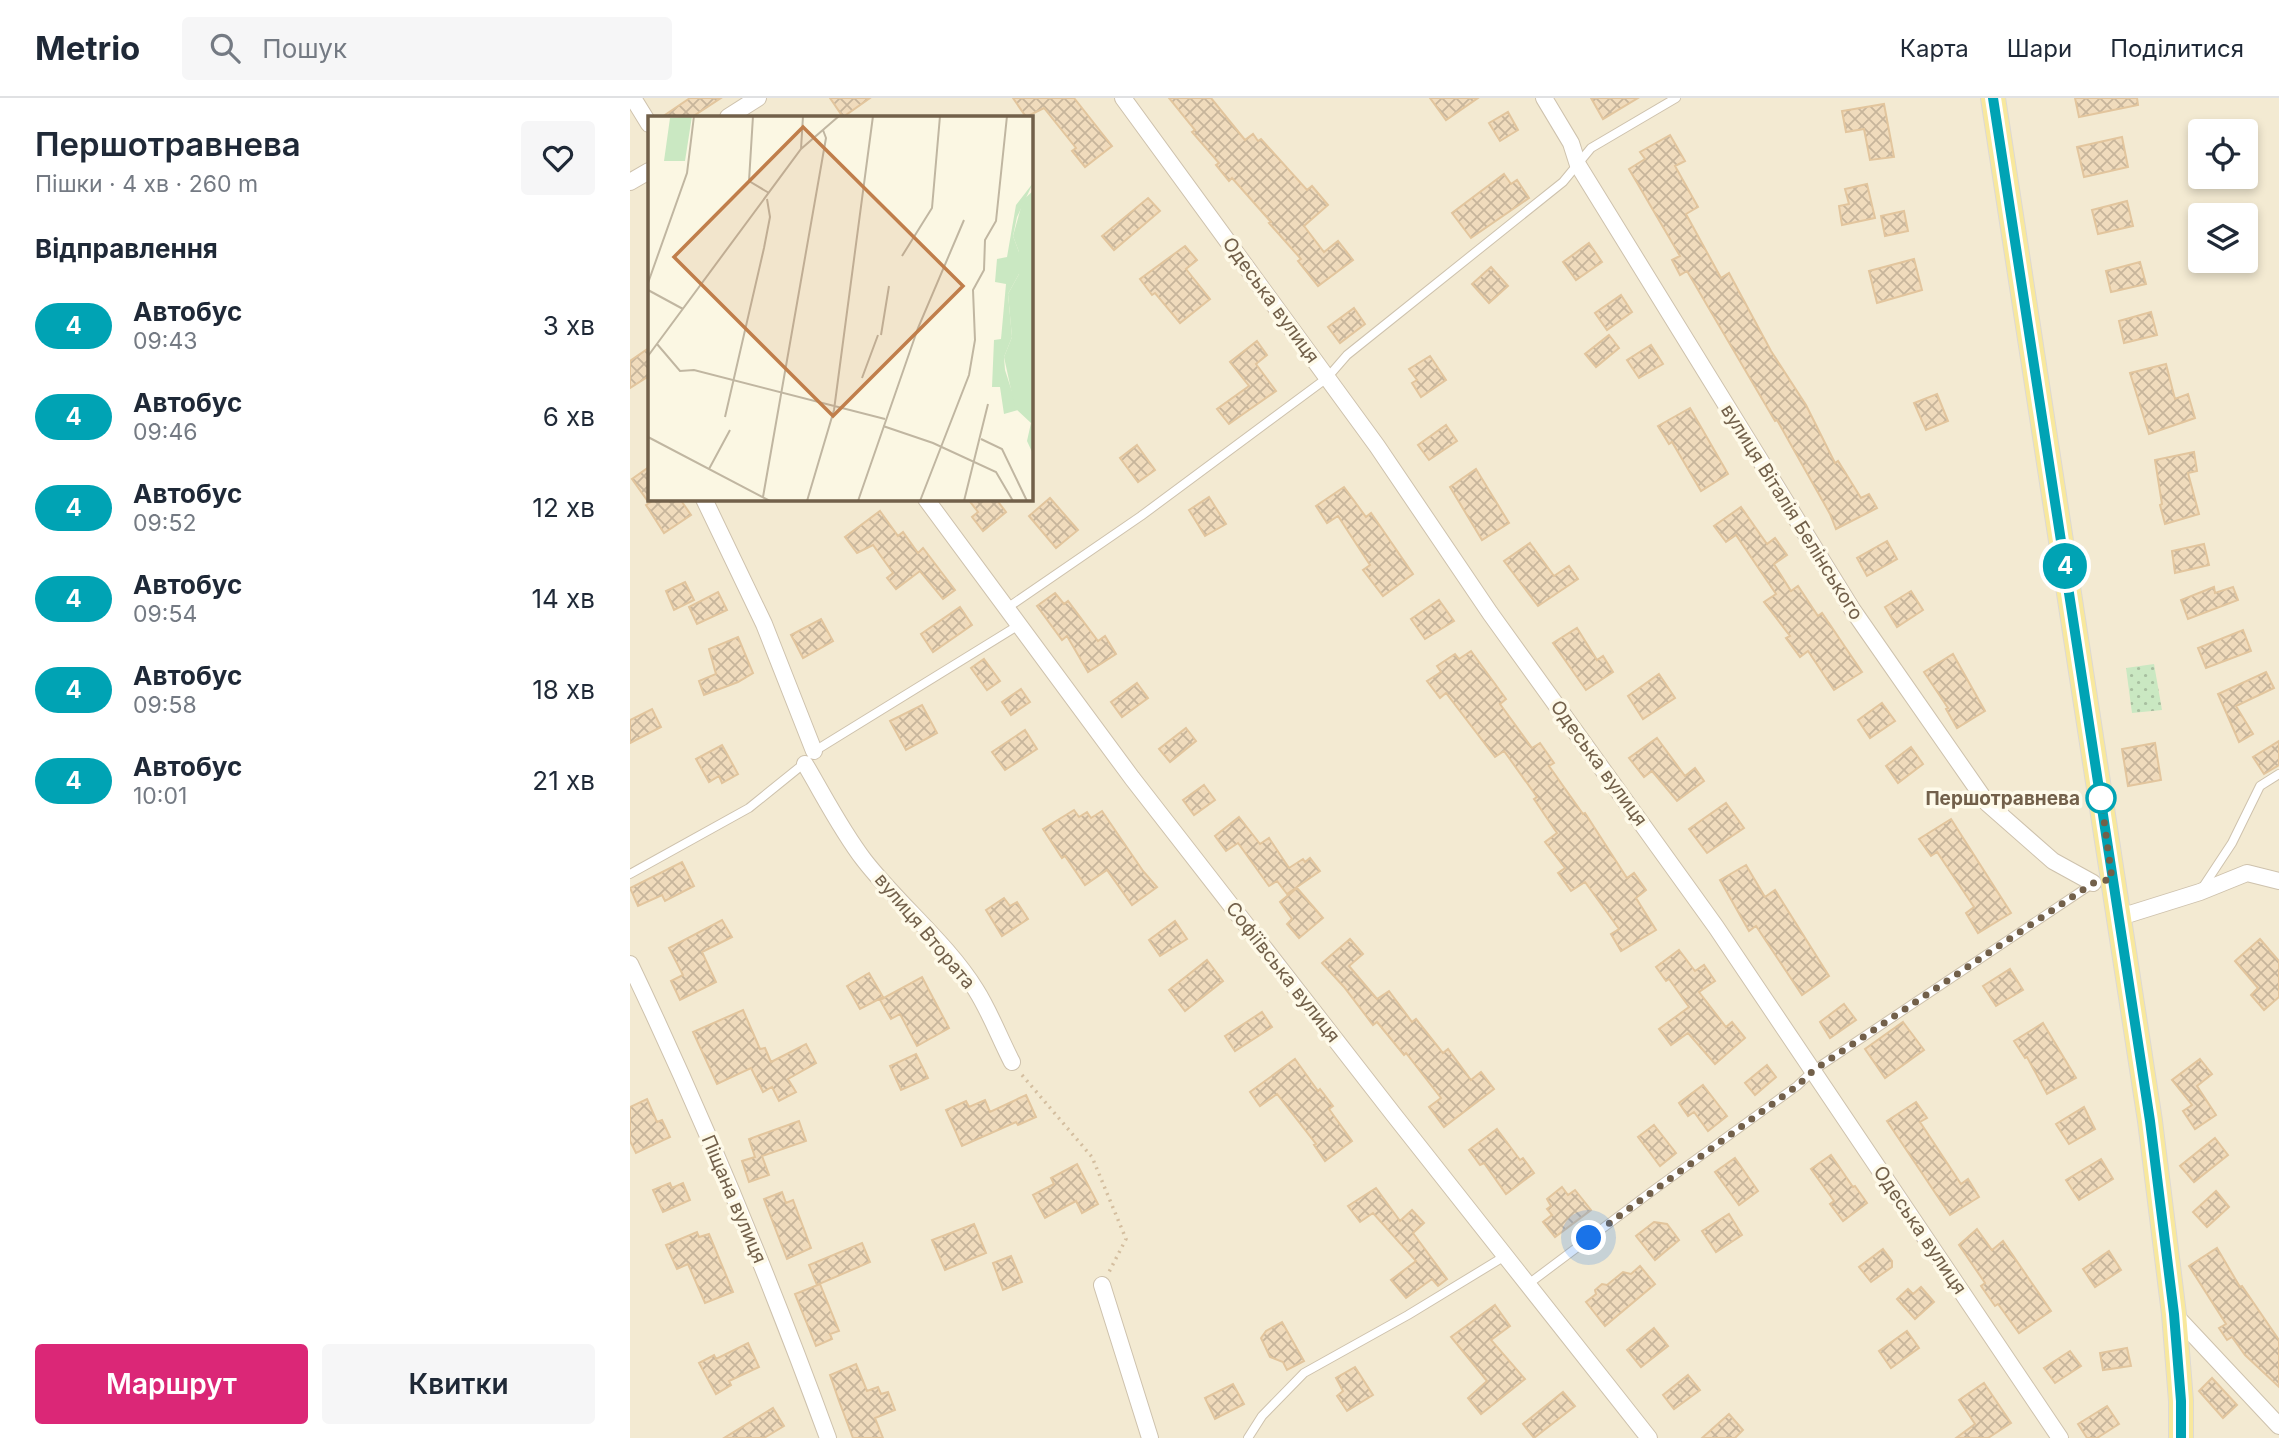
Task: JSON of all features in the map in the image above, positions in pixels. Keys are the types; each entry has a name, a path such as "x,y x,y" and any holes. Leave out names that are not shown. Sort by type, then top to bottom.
{"main road":[{"path":"1993,98 2103,881 2117,918 2150,1121 2174,1314 2181,1401 2180,1438"}],"street":[{"path":"633,98 648,122"},
{"path":"730,116 758,98"},
{"name":"Одеська вулиця","path":"1123,98 1377,446 1490,613 1716,927 2060,1438"},
{"name":"вулиця Віталія Белінського","path":"1544,98 1571,143 1578,165 1852,609 1987,803 2053,861 2103,881"},
{"path":"630,182 648,172"},
{"name":"вулиця Втората","path":"704,500 764,624 809,757 838,822 864,860 939,943 976,990 1012,1062"},
{"name":"Софіївська вулиця","path":"927,500 1132,778 1649,1438"},
{"path":"2117,918 2200,892 2247,873 2279,881"},
{"name":"Піщана вулиця","path":"630,964 712,1143 786,1325 828,1438"},
{"path":"1102,1285 1150,1438"},
{"path":"2174,1314 2279,1426"}],"lane":[{"path":"1007,608 1141,516 1327,378 1347,355 1563,182 1591,148 1676,98"},
{"path":"630,874 749,808 809,757 1019,625"},
{"path":"2200,892 2232,843 2260,786 2279,775"},
{"path":"1527,1285 1797,1086 1814,1070 2103,881"},
{"path":"1248,1438 1262,1416 1304,1373 1408,1315 1505,1256"}],"path":[{"path":"1012,1062 1092,1157 1126,1239 1102,1285"}],"shaded area":[{"path":"630,98 2279,98 2279,1438 630,1438"}],"green space":[{"path":"2154,664 2162,710 2132,713 2126,668"}],"building":[{"path":"690,98 721,98 694,116 663,116"},
{"path":"830,98 870,98 844,116"},
{"path":"1013,98 1074,98 1112,146 1085,167 1072,151 1076,148 1044,108 1025,116"},
{"path":"1169,98 1211,98 1245,140 1253,134 1258,141 1261,139 1307,190 1312,186 1328,205 1304,226 1324,252 1338,241 1353,260 1318,286 1298,261 1301,259 1269,223 1271,222 1232,178 1229,181 1216,165 1219,163 1192,132 1195,130"},
{"path":"1430,98 1478,98 1446,120"},
{"path":"1591,98 1638,98 1603,119"},
{"path":"2075,98 2137,98 2138,105 2079,117"},
{"path":"1884,104 1894,157 1870,160 1864,129 1846,132 1842,111"},
{"path":"1508,112 1518,130 1500,141 1489,123"},
{"path":"1670,135 1685,161 1675,166 1698,207 1686,214 1721,278 1729,273 1771,351 1806,405 1835,463 1838,461 1861,498 1869,494 1877,508 1836,529 1777,420 1775,421 1687,271 1680,275 1672,260 1680,256 1629,169 1645,159 1640,152"},
{"path":"2122,137 2128,167 2084,177 2077,147"},
{"path":"1504,174 1511,184 1517,180 1529,198 1471,238 1452,213"},
{"path":"1867,184 1875,218 1842,225 1839,206 1849,204 1845,189"},
{"path":"1148,198 1160,211 1114,250 1102,236"},
{"path":"2127,201 2133,226 2098,234 2092,210"},
{"path":"1904,211 1908,231 1885,236 1881,216"},
{"path":"1589,243 1602,262 1576,280 1563,262"},
{"path":"1185,246 1197,260 1186,269 1210,299 1180,323 1140,279"},
{"path":"1914,259 1922,290 1877,303 1869,271"},
{"path":"2140,262 2146,284 2111,292 2106,271"},
{"path":"1491,267 1508,286 1489,303 1472,284"},
{"path":"1621,295 1632,312 1607,330 1595,313"},
{"path":"1354,308 1365,324 1340,343 1328,327"},
{"path":"2151,312 2157,335 2124,343 2119,321"},
{"path":"1609,335 1619,348 1596,367 1585,354"},
{"path":"1257,341 1267,355 1256,364 1276,391 1229,424 1217,409 1249,386 1230,362"},
{"path":"1651,345 1663,364 1639,378 1627,360"},
{"path":"648,349 648,377 630,388 630,361"},
{"path":"1430,356 1446,380 1421,397 1412,383 1417,380 1409,369"},
{"path":"2166,364 2175,399 2188,394 2195,418 2149,434 2130,373"},
{"path":"1937,394 1948,421 1926,430 1914,403"},
{"path":"1690,408 1728,474 1701,491 1672,442 1669,444 1658,426"},
{"path":"1446,425 1457,441 1429,460 1418,445"},
{"path":"1137,445 1155,470 1138,482 1120,458"},
{"path":"2194,452 2197,471 2188,473 2199,514 2165,524 2155,460"},
{"path":"648,468 649,503 632,479"},
{"path":"1476,469 1509,523 1482,540 1450,487"},
{"path":"1344,487 1366,517 1371,513 1413,574 1383,596 1363,570 1370,565 1338,516 1327,523 1316,506"},
{"path":"1209,497 1226,524 1205,536 1189,510"},
{"path":"1050,498 1078,530 1056,548 1029,516"},
{"path":"654,500 681,500 691,515 664,533 646,505"},
{"path":"969,500 997,500 1006,512 983,531 972,517 978,512"},
{"path":"1741,507 1767,544 1775,538 1787,555 1774,564 1791,591 1798,586 1818,616 1822,613 1862,672 1834,690 1808,651 1800,657 1786,638 1790,636 1764,602 1776,594 1736,535 1726,542 1714,526"},
{"path":"880,511 898,536 903,532 918,553 923,548 955,590 943,599 920,571 896,589 887,578 893,573 873,545 857,553 845,537"},
{"path":"1887,541 1897,559 1867,576 1857,558"},
{"path":"1530,543 1554,576 1569,566 1578,579 1538,606 1504,561"},
{"path":"2204,544 2209,565 2175,573 2172,551"},
{"path":"685,582 694,600 674,610 666,591"},
{"path":"2214,587 2215,593 2233,587 2238,600 2188,619 2181,600"},
{"path":"1911,591 1923,610 1897,627 1885,607"},
{"path":"718,592 727,610 697,624 689,607"},
{"path":"1055,593 1064,604 1068,601 1098,641 1105,636 1116,654 1088,672 1067,636 1062,640 1037,606"},
{"path":"1439,600 1454,621 1425,639 1411,619"},
{"path":"960,607 972,625 933,652 921,634"},
{"path":"821,619 833,641 803,658 791,635"},
{"path":"1577,628 1597,660 1603,656 1613,672 1586,690 1553,643"},
{"path":"2243,630 2251,651 2206,668 2198,648"},
{"path":"738,637 753,673 704,695 699,681 716,674 709,649"},
{"path":"1471,651 1506,699 1500,704 1532,748 1540,743 1554,763 1549,766 1583,814 1585,813 1627,878 1634,873 1646,890 1636,898 1656,930 1621,951 1611,934 1619,929 1585,882 1571,891 1558,873 1565,868 1545,842 1557,833 1534,799 1537,797 1504,751 1495,757 1446,693 1440,698 1427,681 1441,672 1437,666 1455,654 1459,659"},
{"path":"1953,654 1985,711 1957,728 1946,709 1948,708 1924,672"},
{"path":"984,659 1000,681 987,690 971,668"},
{"path":"2266,672 2274,688 2236,706 2253,734 2239,742 2218,694"},
{"path":"1659,674 1675,698 1643,719 1628,696"},
{"path":"1137,683 1148,698 1122,717 1111,702"},
{"path":"1021,689 1030,702 1011,715 1002,702"},
{"path":"1882,703 1895,721 1870,738 1858,720"},
{"path":"922,705 937,733 906,750 890,721"},
{"path":"652,709 661,727 630,743 630,720"},
{"path":"1186,728 1196,741 1170,762 1159,749"},
{"path":"1025,730 1037,749 1005,770 992,752"},
{"path":"1657,738 1685,776 1695,768 1704,781 1677,801 1652,771 1644,777 1629,758"},
{"path":"2279,741 2279,765 2264,774 2253,757"},
{"path":"2155,743 2161,780 2128,786 2122,749"},
{"path":"722,745 738,774 722,783 719,776 709,782 696,759"},
{"path":"1911,747 1923,764 1898,783 1886,766"},
{"path":"1204,785 1215,800 1194,815 1183,800"},
{"path":"1726,803 1744,828 1707,853 1689,829"},
{"path":"1074,810 1079,817 1087,812 1091,818 1102,811 1157,887 1132,905 1107,870 1085,885 1065,856 1062,858 1043,829"},
{"path":"1239,817 1260,844 1269,838 1289,868 1303,859 1305,862 1310,858 1320,871 1287,894 1277,881 1269,886 1238,843 1226,851 1215,836"},
{"path":"1951,819 2011,913 1978,933 1966,913 1974,907 1937,852 1931,856 1919,839"},
{"path":"682,862 694,886 665,901 662,895 638,906 630,888"},
{"path":"1746,865 1765,897 1775,890 1829,976 1802,995 1756,926 1749,931 1720,880"},
{"path":"1297,888 1323,918 1299,938 1287,924 1292,919 1280,902"},
{"path":"1004,898 1010,906 1017,902 1028,919 1002,936 986,910"},
{"path":"722,920 732,937 702,952 716,982 680,1000 671,981 683,975 669,948"},
{"path":"1175,921 1187,939 1160,956 1149,940"},
{"path":"1350,939 1363,954 1349,966 1377,999 1389,991 1412,1022 1416,1019 1443,1053 1448,1049 1471,1080 1481,1072 1494,1089 1444,1127 1429,1107 1441,1098 1406,1053 1404,1055 1377,1022 1373,1025 1322,963"},
{"path":"2260,939 2279,961 2279,997 2264,1010 2251,995 2258,988 2235,961"},
{"path":"1679,950 1695,971 1704,965 1715,981 1699,992 1726,1027 1732,1022 1745,1038 1715,1064 1688,1033 1671,1045 1659,1029 1689,1007 1669,979 1666,981 1656,967"},
{"path":"1207,960 1223,981 1185,1011 1169,990"},
{"path":"2010,969 2023,990 1996,1006 1983,986"},
{"path":"869,973 883,997 860,1009 847,986"},
{"path":"922,977 949,1028 917,1046 900,1014 891,1019 880,1000"},
{"path":"1844,1004 1856,1020 1830,1038 1820,1022"},
{"path":"743,1010 760,1049 765,1048 771,1062 806,1044 816,1063 788,1079 796,1092 779,1101 772,1087 763,1092 751,1068 717,1084 693,1032"},
{"path":"1262,1012 1272,1027 1235,1051 1225,1036"},
{"path":"1903,1022 1924,1050 1885,1078 1865,1049"},
{"path":"2043,1023 2076,1078 2047,1094 2027,1057 2025,1058 2014,1041"},
{"path":"916,1054 928,1078 901,1090 890,1066"},
{"path":"1295,1059 1318,1091 1320,1089 1333,1106 1329,1109 1352,1141 1325,1161 1314,1145 1316,1144 1277,1094 1260,1106 1250,1092"},
{"path":"2200,1059 2212,1074 2197,1086 2216,1115 2195,1129 2183,1111 2192,1105 2172,1080"},
{"path":"1767,1065 1776,1077 1755,1095 1745,1083"},
{"path":"1703,1085 1727,1116 1708,1131 1694,1112 1688,1116 1679,1103"},
{"path":"1026,1095 1036,1117 1018,1125 1016,1122 962,1146 946,1110 966,1101 969,1107 985,1100 990,1112"},
{"path":"647,1099 657,1122 662,1120 670,1137 636,1153 630,1141 630,1107"},
{"path":"1916,1102 1927,1118 1920,1122 1961,1184 1968,1179 1979,1197 1950,1215 1887,1121"},
{"path":"2084,1107 2095,1129 2069,1144 2056,1124"},
{"path":"799,1121 806,1141 762,1156 769,1175 749,1182 742,1161 755,1157 749,1139"},
{"path":"1654,1125 1676,1153 1660,1166 1638,1137"},
{"path":"1497,1129 1520,1160 1523,1158 1534,1173 1506,1194 1484,1163 1480,1165 1469,1150"},
{"path":"2215,1138 2228,1155 2194,1182 2180,1166"},
{"path":"1831,1155 1867,1203 1843,1221 1830,1204 1834,1201 1811,1169"},
{"path":"1735,1158 1758,1191 1739,1205 1715,1172"},
{"path":"2101,1159 2113,1179 2079,1200 2066,1180"},
{"path":"1077,1164 1098,1204 1082,1213 1076,1201 1045,1218 1033,1195 1054,1184 1051,1178"},
{"path":"670,1183 672,1188 683,1183 690,1200 663,1212 653,1190"},
{"path":"1562,1187 1568,1195 1575,1190 1591,1210 1555,1237 1543,1222 1552,1215 1547,1209 1551,1206 1547,1199"},
{"path":"1376,1188 1400,1221 1412,1210 1424,1223 1413,1233 1447,1279 1438,1286 1432,1279 1406,1298 1391,1280 1416,1261 1373,1213 1360,1222 1348,1206"},
{"path":"2216,1191 2229,1207 2207,1227 2193,1212"},
{"path":"782,1192 786,1203 793,1200 811,1248 787,1259 764,1199"},
{"path":"1729,1214 1742,1235 1716,1252 1702,1231"},
{"path":"1654,1222 1667,1224 1679,1240 1655,1260 1636,1236"},
{"path":"974,1224 986,1253 945,1270 932,1240"},
{"path":"1977,1229 1992,1250 2003,1241 2051,1311 2019,1333 1981,1286 1985,1283 1959,1245"},
{"path":"697,1232 699,1237 709,1234 733,1292 705,1303 688,1264 677,1269 666,1245"},
{"path":"862,1243 870,1262 817,1285 809,1265"},
{"path":"2217,1248 2240,1287 2242,1286 2279,1340 2279,1387 2245,1355 2232,1337 2227,1340 2219,1328 2226,1324 2189,1266"},
{"path":"1883,1249 1892,1261 1892,1267 1871,1282 1859,1267"},
{"path":"2109,1251 2121,1270 2095,1287 2083,1269"},
{"path":"1011,1256 1022,1282 1003,1290 993,1263"},
{"path":"1640,1266 1655,1284 1605,1326 1586,1302 1596,1294 1595,1290 1602,1284 1607,1285 1623,1272 1631,1274"},
{"path":"820,1284 839,1331 830,1334 832,1339 816,1346 795,1294"},
{"path":"1921,1287 1934,1302 1915,1319 1897,1299 1908,1289 1913,1294"},
{"path":"1495,1305 1510,1326 1491,1340 1525,1379 1481,1414 1468,1398 1487,1381 1451,1337"},
{"path":"1282,1322 1304,1361 1287,1370 1283,1362 1270,1357 1261,1338 1266,1331"},
{"path":"1654,1328 1668,1346 1641,1367 1627,1350"},
{"path":"1907,1331 1919,1348 1891,1368 1879,1351"},
{"path":"748,1343 759,1367 729,1381 731,1385 716,1394 699,1363 714,1355 716,1359"},
{"path":"2127,1348 2131,1366 2103,1370 2100,1353"},
{"path":"2070,1351 2081,1366 2055,1383 2044,1368"},
{"path":"856,1364 867,1391 878,1387 881,1394 888,1392 895,1410 875,1418 883,1438 853,1438 839,1401 830,1375"},
{"path":"1355,1367 1373,1395 1347,1411 1337,1396 1343,1391 1336,1378"},
{"path":"1688,1375 1700,1390 1674,1409 1663,1395"},
{"path":"2212,1378 2237,1405 2223,1418 2199,1391"},
{"path":"1984,1383 2011,1423 1988,1438 1956,1438 1975,1424 1959,1400"},
{"path":"1233,1384 1244,1404 1215,1419 1205,1398"},
{"path":"1563,1392 1575,1406 1534,1438 1523,1424"},
{"path":"2107,1406 2119,1424 2097,1438 2087,1438 2078,1424"},
{"path":"773,1408 784,1426 764,1438 724,1438"},
{"path":"1729,1414 1743,1430 1735,1438 1702,1438"}],"bus line":[{"name":"4","path":"1993,98 2150,1121 2174,1314 2181,1438"}],"place":[{"name":"Першотравнева","path":"2101,798"}],"route":[{"path":"1589,1238 1797,1086 1814,1070 2093,883 2112,879 2101,798"}]}
